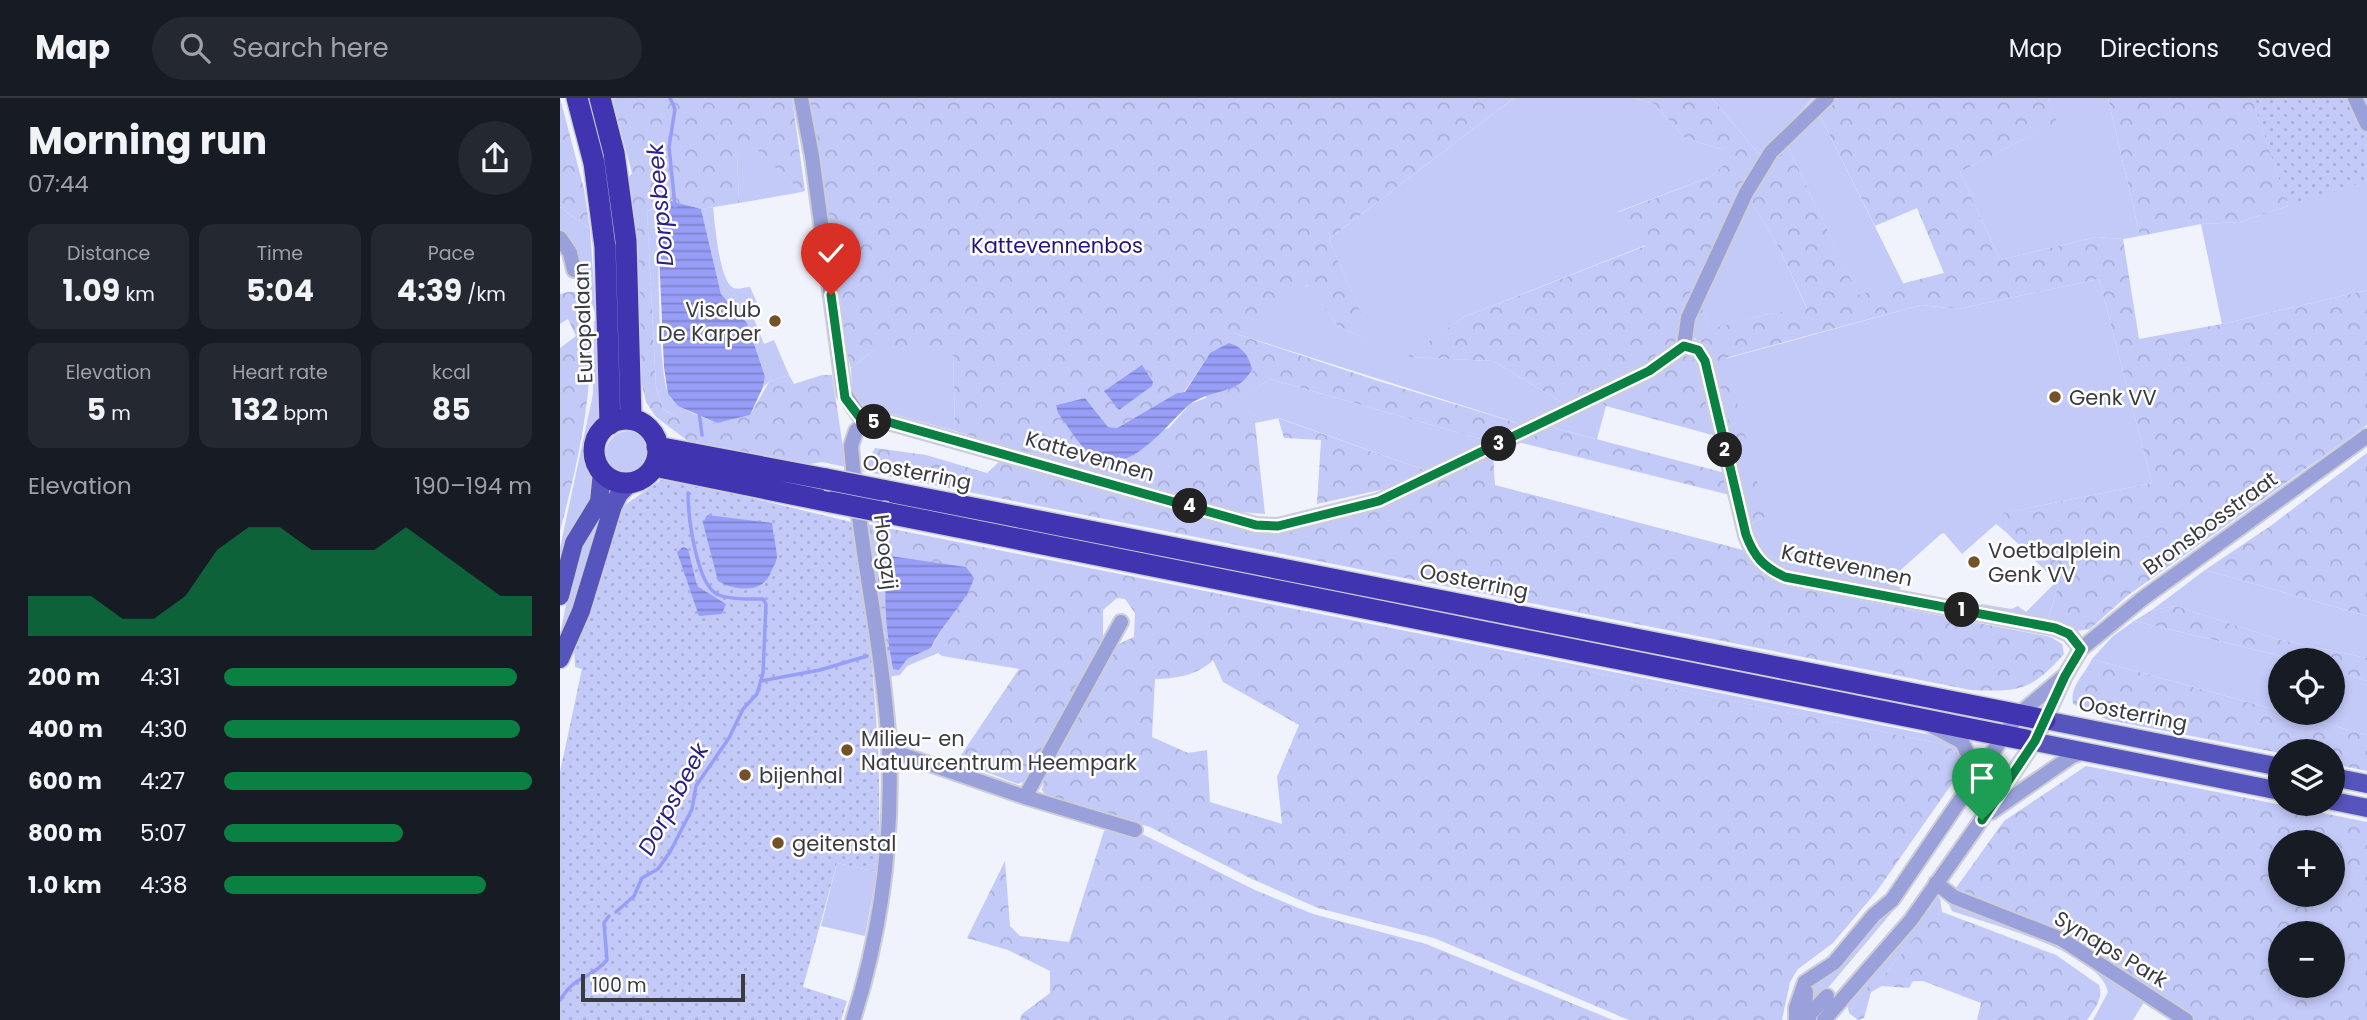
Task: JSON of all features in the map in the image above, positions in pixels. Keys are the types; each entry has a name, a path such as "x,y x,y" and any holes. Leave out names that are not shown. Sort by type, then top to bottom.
{"highway":[{"name":"Europalaan","path":"577,98 594,163 605,247 610,424 600,433 595,446 596,460 602,472"},
{"name":"Europalaan","path":"600,98 614,153 626,240 631,418"},
{"path":"629,373 642,407 654,424 682,446 713,457"},
{"path":"602,472 615,481 630,482 646,475 655,457 649,429 631,418 616,420 610,424"},
{"path":"655,457 831,502 2030,741"},
{"name":"Oosterring","path":"655,457 713,457 2045,720"}],"main road":[{"name":"Europalaan","path":"560,596 574,544 598,502 602,472"},
{"path":"560,659 578,619 613,506 630,482"},
{"name":"Oosterring","path":"2045,720 2268,765"},
{"path":"2030,741 2268,788"},
{"path":"2345,779 2367,784"},
{"path":"2345,803 2367,807"}],"street":[{"path":"801,98 812,156 844,393 864,423"},
{"path":"1684,346 1688,318 1746,193 1771,152 1827,98"},
{"path":"2354,98 2367,124"},
{"path":"560,238 570,253 573,270"},
{"name":"Kattevennen","path":"864,423 888,422 1256,525 1278,526 1379,501 1408,489 1649,371 1684,346 1698,350 1705,361 1746,535 1752,550 1769,570 1785,577 2055,628 2069,634 2081,649"},
{"name":"Hoogzij","path":"853,1020 869,972 888,859 889,750 851,446 856,431 864,423"},
{"name":"Bronsbosstraat","path":"2081,649 2141,599 2367,436"},
{"path":"1025,797 1121,622"},
{"path":"1804,1019 1831,1002 1911,920 1982,820 2045,720 2081,649"},
{"path":"1804,1019 1805,997 1811,978 1834,963 1874,915 1892,900 2018,715 2065,676"},
{"path":"1926,721 1940,733 1962,742 1978,776"},
{"path":"889,750 1025,797 1136,830"},
{"path":"1982,820 2047,773 2084,752"},
{"name":"Synaps Park","path":"1936,884 1954,897 2061,939 2186,1020"},
{"path":"1824,1020 1831,1002"}],"green space":[{"path":"560,98 584,189 590,229 560,207"},
{"path":"612,98 792,98 805,191 802,192 752,145 737,155 739,203 701,209 671,201 647,211 656,387 663,409 686,420 705,423 750,415 769,382 789,375 794,384 822,375 832,375 846,467 822,462 810,464 688,441 656,417 646,402 640,376 634,233 627,179 632,173"},
{"name":"Kattevennenbos","path":"810,98 1514,98 1329,239 1374,344 1337,325 1308,285 1234,333 1375,380 1524,425 1488,441 1270,379 1236,403 1265,421 1255,423 1265,514 1241,512 1073,468 955,431 953,350 874,350 851,368 846,352","holes":["1210,353 1206,398 1190,404 1169,428 1093,456 1056,405 1085,398 1108,427 1117,428 1177,393 1184,392"]},
{"path":"1514,98 1634,98 1654,104 1685,138 1724,150 1724,165 1710,177 1617,212 1646,245 1464,317 1409,357 1493,361 1565,404 1524,425 1234,333 1263,306 1309,285 1337,325 1373,343 1329,239"},
{"path":"1634,98 1712,98 1759,154 1673,347 1647,367 1565,404 1493,361 1407,357 1464,317 1645,246 1616,213 1710,177 1724,165 1724,150 1685,138 1654,104"},
{"path":"1712,98 1813,98 1759,154"},
{"path":"1835,98 2048,98 2057,122 1960,172 2000,260 2096,237 2123,239 2139,339 2222,324 2367,290 2367,425 2127,596 2090,629 2077,631 2047,621 2059,584 2007,533 2003,513 2152,483 2099,279 1958,309 1921,305 1726,358 1748,447 1726,440 1705,351 1690,332 1700,303 1710,329 1769,314 1807,308 1780,250 1750,199 1768,167 1787,145 1858,295 1944,273 1917,208 1875,226 1819,114"},
{"path":"2048,98 2108,98 2140,236 2123,239 2096,237 2000,260 1960,172 2056,122"},
{"path":"2108,98 2252,98 2288,206 2240,222 2201,224 2140,236"},
{"path":"2252,98 2347,98 2367,144 2367,290 2222,324 2201,224 2240,222 2288,206"},
{"path":"2252,98 2367,98 2367,181 2288,206"},
{"path":"1819,114 1904,285 1858,296 1787,145"},
{"path":"752,144 802,192 739,203 737,155"},
{"path":"1750,199 1780,250 1807,309 1769,314 1710,330 1700,303"},
{"path":"560,207 590,229 596,315 581,276 583,265 560,230"},
{"path":"713,207 721,264 729,284 740,289 750,287 758,305 750,309 764,344 774,340 789,375 763,387 765,375 747,323 721,294 701,209"},
{"path":"657,208 661,337 666,385 670,397 680,406 717,423 695,423 663,409 656,387 647,211"},
{"path":"2099,279 2152,483 2004,513 2007,533 1996,524 1962,554 1944,533 1941,534 1896,574 1892,585 1901,587 1898,591 1790,572 1766,561 1748,525 1765,517 1735,468 1726,440 1747,446 1725,359 1921,305 1958,309"},
{"path":"582,292 588,319 589,380 574,475 560,531 560,348 576,336 568,319 560,324 560,294"},
{"path":"600,317 601,419 587,443 586,457 597,483 560,578 560,548 593,394 594,321"},
{"path":"874,350 953,350 955,431 864,406 852,395 851,368"},
{"path":"1691,353 1696,358 1716,436 1595,403 1660,374 1684,354"},
{"path":"1270,379 1488,441 1427,471 1279,418 1265,421 1235,403"},
{"path":"1595,403 1606,406 1597,439 1547,426"},
{"path":"1278,418 1427,471 1389,488 1317,504 1321,440 1284,438"},
{"path":"1547,426 1725,473 1730,495 1518,442"},
{"path":"628,431 644,437 650,453 644,469 628,475 612,469 606,453 612,437"},
{"path":"875,448 926,455 987,473 1002,459 1268,532 1298,528 1356,513 1412,493 1493,454 1495,485 1743,550 1763,575 1787,586 2051,637 2062,644 2064,654 2042,676 2023,687 1971,690 862,471"},
{"path":"2367,453 2367,616 2205,570 2269,527"},
{"path":"1735,468 1755,474 1765,517 1748,525"},
{"path":"673,479 855,523 871,653 878,740 877,872 837,863 803,987 847,1001 841,1020 560,1020 560,772 582,669 575,667 574,647 622,507 661,480"},
{"path":"609,491 612,492 572,621 560,648 560,634 578,548"},
{"path":"867,524 1487,647 1498,653 1947,745 1963,759 1958,775 1877,891 1833,943 1798,969 1790,982 1782,1020 1629,1020 1434,938 1318,908 1252,879 1150,827 1047,798 1042,790 1044,778 1116,645 1134,637 1135,613 1125,599 1117,598 1103,610 1103,645 1030,779 1018,784 957,761 1019,669 942,656 938,653 907,666 900,675 888,677","holes":["885,573 952,612 931,648 907,659 890,651","1213,660 1223,682 1299,725 1277,777 1282,824 1210,802 1207,750 1188,753 1152,737 1155,679 1186,675"]},
{"path":"2205,570 2367,616 2367,658 2345,653 2345,648 2320,648 2277,639 2176,606 2152,610"},
{"path":"2056,582 2059,584 2047,621 1979,607 1982,604 2011,609 2018,606 2026,612"},
{"path":"2176,606 2277,639 2320,648 2268,648 2268,653 2134,621 2152,610"},
{"path":"2134,621 2268,653 2268,708 2092,659 2113,636"},
{"path":"1487,647 1946,738 1957,744 1963,759 1947,745 1497,653"},
{"path":"2345,653 2367,658 2367,681 2345,674"},
{"path":"2092,659 2268,708 2268,725 2331,725 2367,735 2367,771 2345,766 2345,739 2268,739 2268,751 2108,720 2073,704 2076,686"},
{"path":"2345,674 2367,681 2367,735 2331,725 2345,725"},
{"path":"2086,766 2268,802 2268,816 2337,816 2367,822 2367,1020 2194,1020 2064,935 1953,892 2004,821"},
{"path":"1116,827 1142,834 1255,890 1313,914 1426,944 1613,1020 1020,1020 1022,1014 1050,993 1050,971 1008,950 967,938 1005,861 1010,926 1020,936 1069,942 1104,831"},
{"path":"837,863 877,872 865,936 821,926"},
{"path":"1912,878 1915,881 1904,898 1810,1009 1812,985 1848,956"},
{"path":"1935,896 1940,898 1942,912 1937,911 1884,975 1860,994 1849,1013 1847,1004"},
{"path":"1947,900 2058,941 2146,999 2133,1020 2093,1020 2108,992 2100,977 2085,964 2040,941 1952,911"},
{"path":"1937,910 2056,955 2099,985 2099,999 2087,1020 1977,1020 1981,1003 1923,981 1913,981 1909,988 1882,986 1871,992 1864,1018 1858,1020 1849,1013 1860,993 1884,975"}],"water":[{"path":"671,201 701,209 721,294 747,323 765,376 750,415 717,423 678,406 668,394 664,367 657,208"},
{"path":"1229,343 1247,356 1252,369 1246,378 1232,388 1206,396 1189,405 1146,446 1119,461 1106,461 1092,455 1058,413 1056,405 1085,398 1108,427 1117,428 1177,393 1185,392 1210,353"},
{"path":"1142,365 1153,382 1152,386 1119,410 1104,391"},
{"path":"707,515 772,523 777,558 762,584 740,588 718,581 703,523"},
{"path":"683,547 688,549 697,586 726,604 722,614 699,616 677,552"},
{"path":"890,556 966,567 974,578 971,587 931,648 907,659 899,670 893,669 886,613"}],"waterway":[{"name":"Dorpsbeek","path":"670,98 675,109 669,147 675,206"},
{"name":"Dorpsbeek","path":"699,412 702,435"},
{"name":"Dorpsbeek","path":"616,912 634,896 642,878 658,869 670,852 692,809 696,786 729,738 743,709 757,694 763,673 766,604 763,599 729,598 711,589 704,579 695,549 688,493"},
{"path":"886,649 891,648"},
{"path":"761,681 820,670 867,656"},
{"name":"Dorpsbeek","path":"560,1000 572,985 601,967 607,960 604,923 609,916"}],"place":[{"name":"Visclub De Karper","path":"775,321"},
{"name":"Genk VV","path":"2055,397"},
{"name":"Voetbalplein Genk VV","path":"1974,562"},
{"name":"Milieu- en Natuurcentrum Heempark","path":"847,750"},
{"name":"bijenhal","path":"745,775"},
{"name":"geitenstal","path":"778,843"}],"route":[{"path":"831,295 845,398 864,423 888,422 1256,525 1278,526 1314,519 1379,501 1649,371 1684,346 1698,350 1705,361 1746,535 1752,550 1769,570 1785,577 2055,628 2069,634 2081,649 2065,676 2035,741 1982,820"}]}
